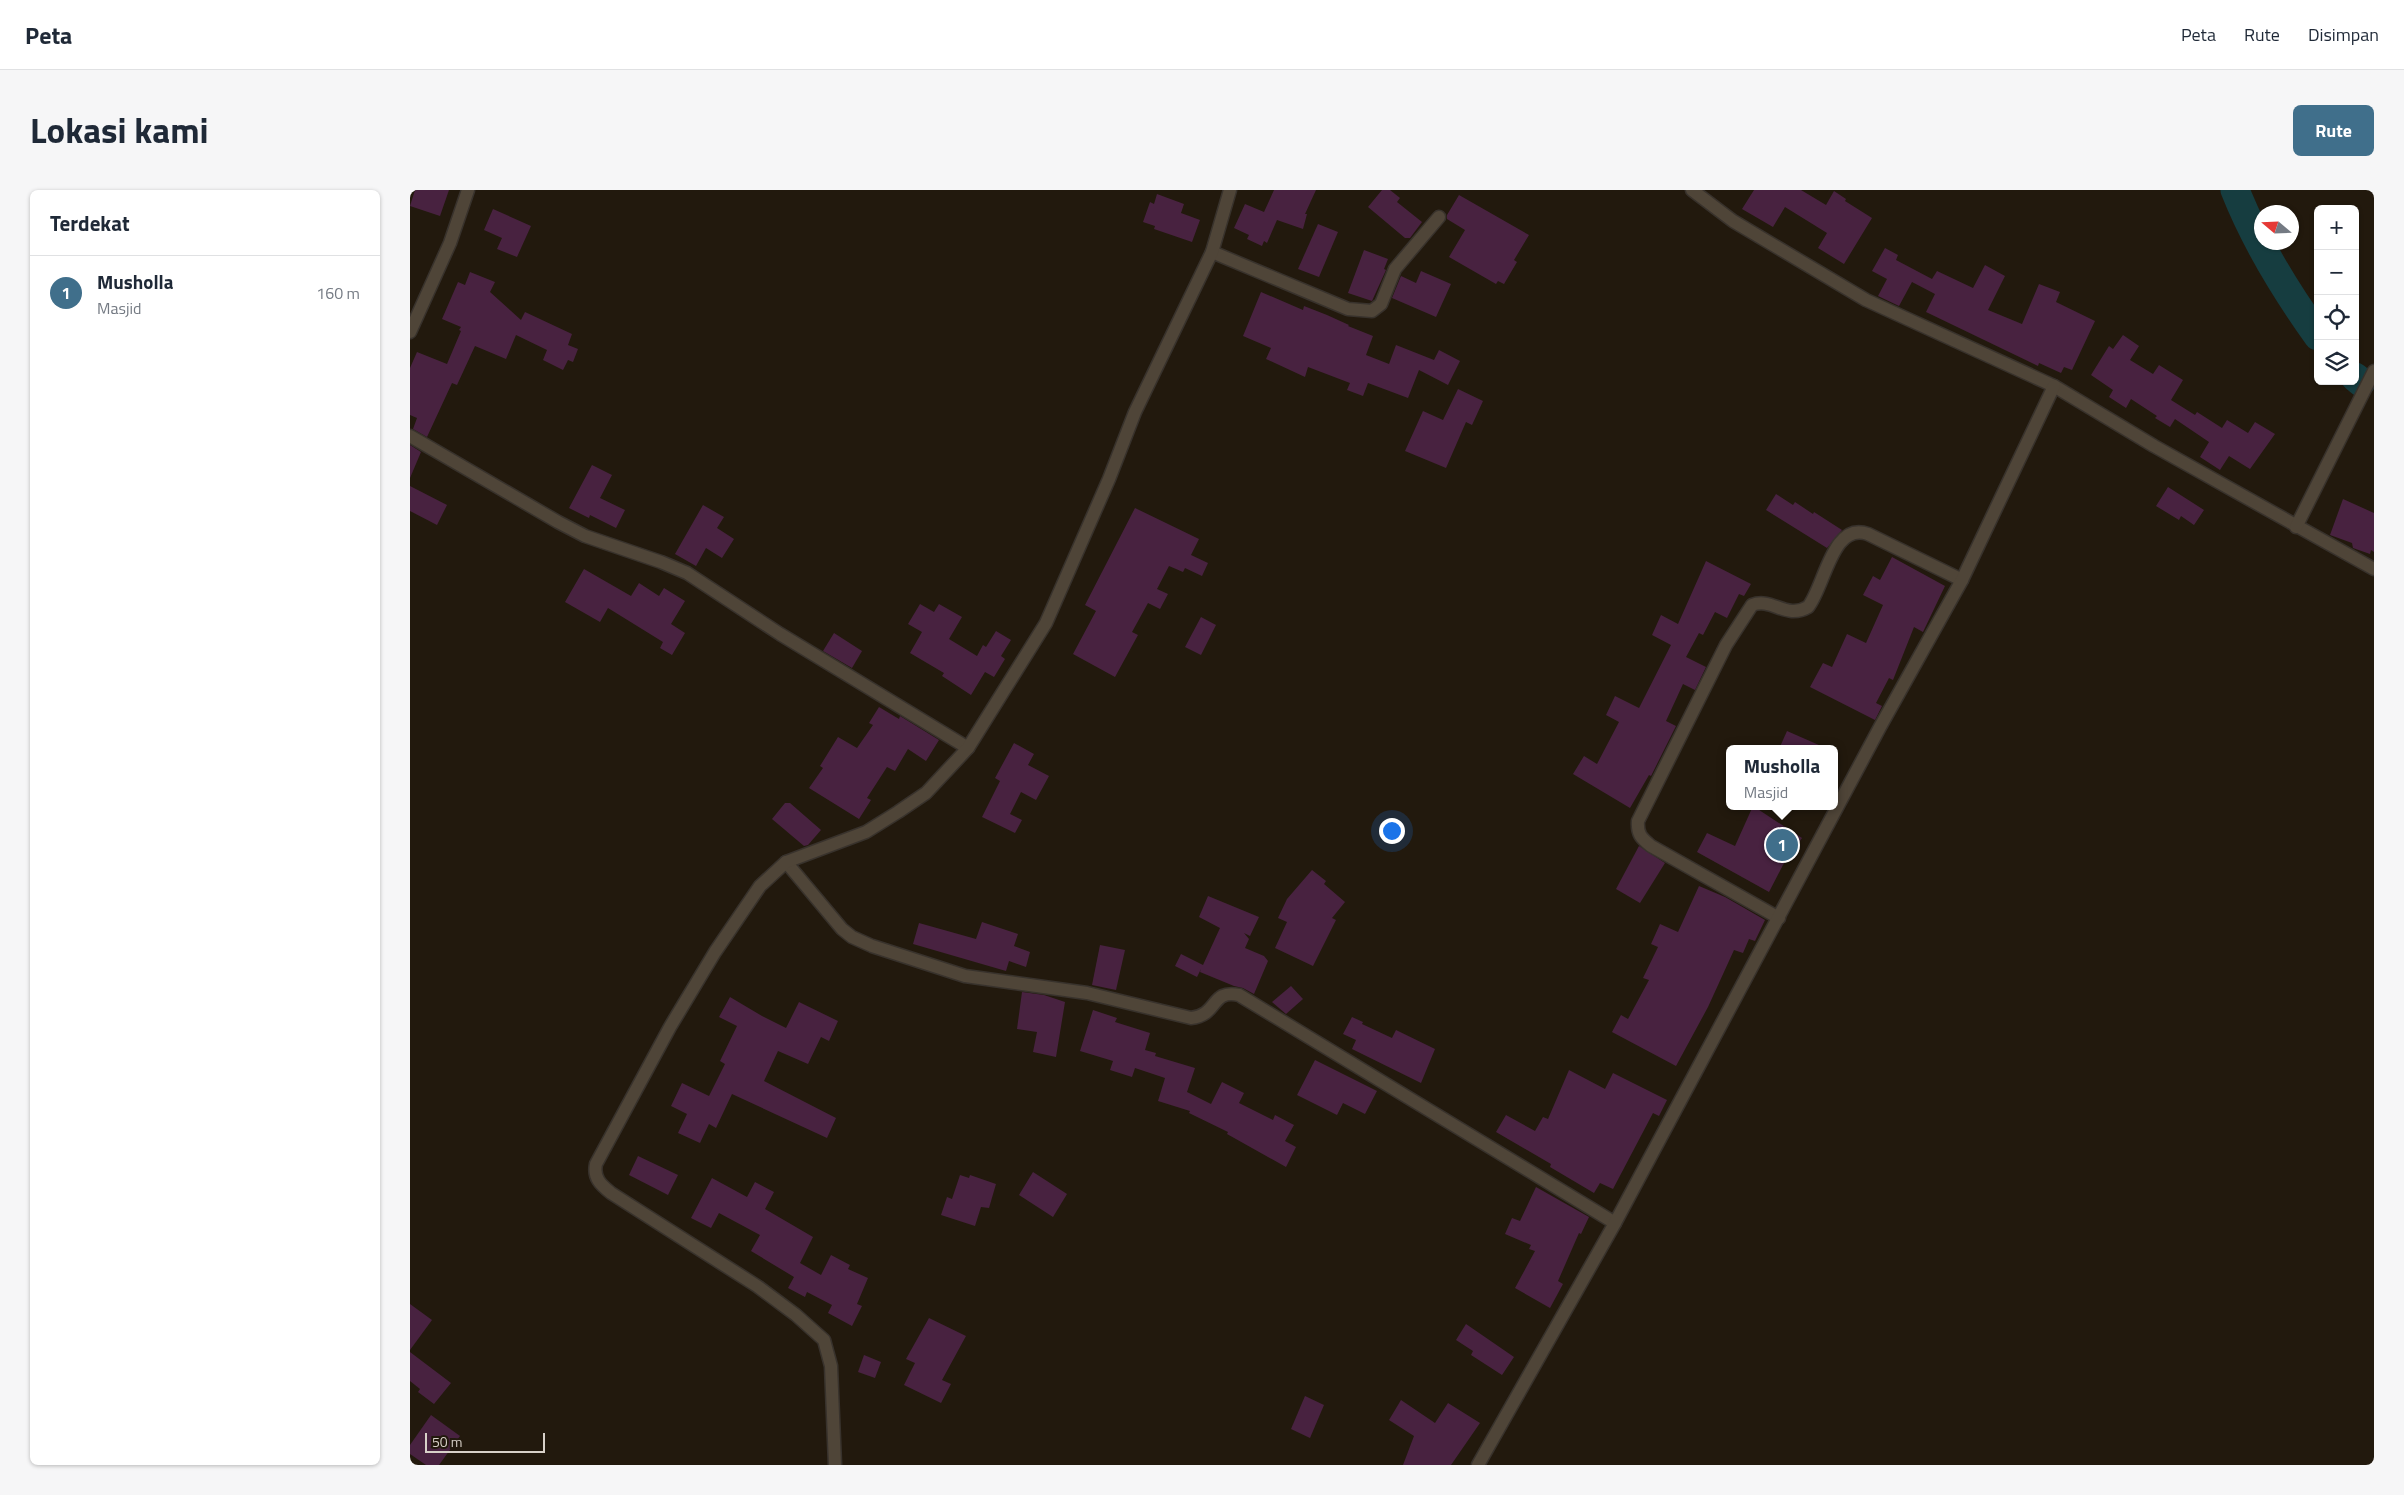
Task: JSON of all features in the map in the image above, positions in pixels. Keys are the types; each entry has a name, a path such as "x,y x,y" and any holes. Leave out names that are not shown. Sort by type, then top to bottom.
{"street":[{"path":"410,332 450,243 468,190"},
{"path":"835,1465 831,1366 824,1340 796,1315 757,1286 611,1193 597,1180 595,1170 601,1154 633,1095 715,952 760,886 786,862 866,832 898,812 926,793 968,748 1046,623 1109,479 1135,412 1212,252 1230,190"},
{"path":"1694,190 1733,220 1866,300 2054,386 2154,446 2374,569"},
{"path":"1212,252 1348,309 1372,311 1381,304 1394,269 1439,218"},
{"path":"2296,527 2374,371"},
{"path":"1838,806 1962,580 2054,386"},
{"path":"410,436 558,522 586,536 687,573 780,634 968,748"},
{"path":"1779,918 1651,846 1639,836 1637,830 1638,821 1726,645 1752,605 1764,603 1792,612 1808,607 1839,542 1851,533 1862,532 1868,534 1962,580"},
{"path":"1478,1465 1615,1222 1836,810"},
{"path":"786,862 842,929 852,937 906,958 965,976 1088,993 1191,1018 1204,1015 1227,992 1239,995 1615,1222"}],"building":[{"path":"415,190 449,190 440,216 410,206"},
{"path":"1274,190 1316,190 1305,214 1307,214 1303,229 1277,220 1267,243 1264,241 1262,246 1247,239 1249,235 1234,228 1245,204 1264,212"},
{"path":"1382,190 1390,190 1400,198 1397,202 1422,222 1410,238 1405,238 1368,207"},
{"path":"1754,190 1801,190 1826,205 1834,191 1846,199 1845,201 1872,218 1844,264 1818,248 1827,233 1785,207 1773,227 1742,209"},
{"path":"1157,194 1184,204 1181,213 1200,220 1192,242 1154,229 1155,226 1143,222 1150,202 1154,204"},
{"path":"1459,195 1529,235 1514,260 1517,262 1504,284 1498,281 1496,284 1449,257 1465,230 1447,219 1447,215"},
{"path":"493,209 531,226 517,257 497,249 502,238 484,230"},
{"path":"1318,224 1338,232 1319,277 1298,269"},
{"path":"1885,248 1898,255 1896,260 1932,279 1937,271 1973,288 1985,265 2005,276 1988,310 2022,324 2039,284 2060,292 2056,302 2095,321 2072,370 2064,367 2061,373 2039,363 2038,366 1926,312 1935,294 1912,282 1899,306 1878,296 1887,279 1872,271"},
{"path":"1364,250 1388,259 1384,269 1386,270 1372,301 1348,293"},
{"path":"1421,271 1451,284 1436,317 1392,298 1401,276 1416,283"},
{"path":"470,272 495,282 490,292 521,320 525,312 572,334 568,345 578,349 573,362 568,360 563,370 543,360 547,350 516,335 506,359 475,346 457,385 452,383 427,437 413,429 417,418 410,415 410,368 417,352 447,364 461,327 442,319 458,282 465,285"},
{"path":"1261,292 1303,310 1304,306 1327,315 1373,336 1366,355 1389,364 1396,345 1434,360 1439,350 1460,361 1448,385 1419,370 1408,398 1368,383 1363,396 1347,390 1350,383 1308,367 1305,377 1266,359 1271,348 1243,336"},
{"path":"2123,335 2139,346 2130,360 2153,374 2159,365 2183,380 2171,400 2195,415 2197,412 2222,428 2227,420 2248,433 2255,422 2275,434 2250,469 2229,456 2220,470 2200,457 2209,442 2175,419 2170,427 2131,399 2126,408 2109,397 2113,390 2091,375 2109,346 2113,349"},
{"path":"1458,389 1483,401 1472,425 1466,422 1446,468 1405,451 1423,411 1443,420"},
{"path":"410,445 421,452 410,478"},
{"path":"592,465 612,475 600,498 625,510 616,528 590,515 589,518 569,508"},
{"path":"410,486 447,505 437,525 410,511"},
{"path":"2168,487 2204,510 2194,525 2181,516 2179,520 2156,506"},
{"path":"1776,494 1793,505 1795,502 1813,514 1814,512 1842,530 1827,548 1766,510"},
{"path":"2343,499 2374,513 2374,552 2371,550 2370,554 2353,548 2352,543 2330,535"},
{"path":"703,505 724,517 717,528 734,539 722,558 706,548 696,566 675,554"},
{"path":"1135,508 1199,539 1191,555 1208,563 1202,576 1185,568 1183,572 1169,566 1157,589 1168,594 1160,609 1148,603 1132,632 1138,635 1115,677 1073,654 1096,611 1085,605"},
{"path":"1892,557 1945,586 1923,632 1914,627 1893,680 1889,678 1876,703 1882,706 1875,720 1810,687 1823,663 1832,667 1847,634 1866,643 1883,605 1863,595 1873,576 1880,580"},
{"path":"1706,561 1751,584 1744,596 1739,594 1727,618 1715,612 1703,635 1699,633 1686,657 1706,667 1695,690 1683,684 1666,721 1676,726 1651,776 1649,775 1630,808 1573,774 1584,756 1597,764 1619,722 1606,715 1615,696 1639,708 1671,645 1652,635 1661,615 1678,624"},
{"path":"584,569 631,596 639,583 659,596 664,588 685,601 671,624 685,633 672,655 660,648 663,642 608,608 600,622 565,602"},
{"path":"920,604 934,612 939,604 962,617 949,639 977,656 983,645 986,647 996,631 1011,640 1001,656 1005,659 994,677 985,672 971,695 942,676 944,673 910,653 922,632 908,624"},
{"path":"1201,617 1216,625 1201,655 1185,647"},
{"path":"834,633 862,651 852,668 823,651"},
{"path":"879,707 899,719 900,716 939,740 926,761 908,749 895,771 887,767 867,798 871,800 859,819 809,788 823,768 820,766 838,737 857,748 873,725 869,723"},
{"path":"1787,731 1819,745 1781,745"},
{"path":"1014,743 1034,754 1028,765 1049,776 1036,800 1021,792 1010,814 1022,820 1015,833 982,817 1000,781 995,778"},
{"path":"785,803 790,803 821,830 808,845 804,846 772,819"},
{"path":"1751,810 1759,810 1802,838 1783,865 1769,892 1697,852 1707,833 1735,846"},
{"path":"1639,846 1665,863 1640,903 1616,889"},
{"path":"1312,870 1326,881 1324,884 1345,902 1332,918 1336,920 1313,966 1275,948 1287,922 1278,918 1287,899"},
{"path":"1699,886 1725,897 1765,920 1755,941 1749,939 1743,953 1734,950 1708,1007 1676,1066 1612,1032 1621,1015 1628,1019 1649,980 1643,978 1658,947 1651,944 1660,924 1678,932"},
{"path":"1208,896 1259,917 1250,936 1244,933 1249,939 1245,948 1264,956 1268,961 1254,994 1200,972 1201,969 1197,977 1175,966 1181,954 1203,965 1220,928 1199,917"},
{"path":"982,922 1018,934 1014,946 1030,952 1026,967 1009,961 1006,971 913,944 919,923 976,939"},
{"path":"1100,945 1125,950 1116,990 1092,985"},
{"path":"1291,986 1303,999 1286,1014 1272,1002"},
{"path":"1022,992 1044,995 1065,1002 1056,1057 1033,1052 1037,1032 1017,1029"},
{"path":"730,997 786,1028 799,1002 838,1021 829,1041 821,1037 808,1064 778,1051 764,1081 836,1118 827,1138 732,1094 716,1128 709,1124 700,1143 678,1133 687,1114 671,1106 682,1083 709,1096 725,1064 720,1061 737,1026 719,1017"},
{"path":"1093,1010 1117,1018 1115,1022 1150,1033 1145,1050 1156,1053 1155,1056 1195,1068 1187,1092 1211,1104 1222,1082 1244,1093 1239,1103 1273,1120 1275,1115 1294,1125 1285,1141 1296,1147 1286,1167 1227,1134 1228,1132 1189,1113 1190,1111 1158,1101 1165,1078 1135,1068 1132,1077 1110,1070 1113,1061 1080,1051"},
{"path":"1352,1017 1363,1022 1362,1024 1392,1038 1396,1030 1435,1049 1421,1083 1352,1049 1356,1040 1343,1034"},
{"path":"1315,1060 1377,1091 1365,1114 1343,1103 1337,1115 1297,1095"},
{"path":"1569,1070 1605,1089 1613,1073 1667,1100 1659,1116 1653,1113 1613,1189 1600,1183 1594,1193 1550,1167 1551,1164 1496,1132 1506,1115 1535,1131 1543,1117 1548,1119"},
{"path":"638,1156 678,1175 668,1195 629,1175"},
{"path":"1033,1172 1067,1194 1053,1217 1019,1195"},
{"path":"960,1175 969,1178 970,1175 996,1184 989,1208 981,1207 975,1226 941,1215 947,1197 952,1199"},
{"path":"712,1178 747,1197 755,1182 774,1192 765,1209 813,1237 800,1263 821,1275 831,1255 850,1265 848,1269 868,1278 857,1304 862,1306 852,1326 828,1313 832,1305 807,1292 805,1297 788,1288 794,1277 751,1251 760,1235 719,1213 711,1228 691,1218"},
{"path":"1536,1187 1589,1217 1581,1234 1579,1233 1558,1281 1563,1284 1550,1308 1515,1288 1535,1251 1529,1249 1531,1245 1505,1234 1512,1218 1520,1221"},
{"path":"410,1304 432,1320 410,1350"},
{"path":"929,1318 966,1336 942,1380 951,1384 941,1403 904,1385 915,1363 906,1359"},
{"path":"1466,1324 1514,1357 1502,1375 1471,1355 1473,1351 1456,1340"},
{"path":"410,1352 451,1383 434,1404 418,1392 420,1389 410,1381"},
{"path":"864,1355 881,1362 875,1378 858,1372"},
{"path":"1305,1396 1324,1405 1310,1438 1291,1429"},
{"path":"1401,1400 1435,1423 1448,1403 1480,1423 1451,1465 1403,1465 1414,1436 1389,1420"},
{"path":"431,1415 460,1436 439,1465 426,1465 410,1454 410,1445"}],"waterway":[{"path":"2235,190 2252,229 2272,266 2314,330"}],"place":[{"name":"Musholla","path":"1782,845"}]}
